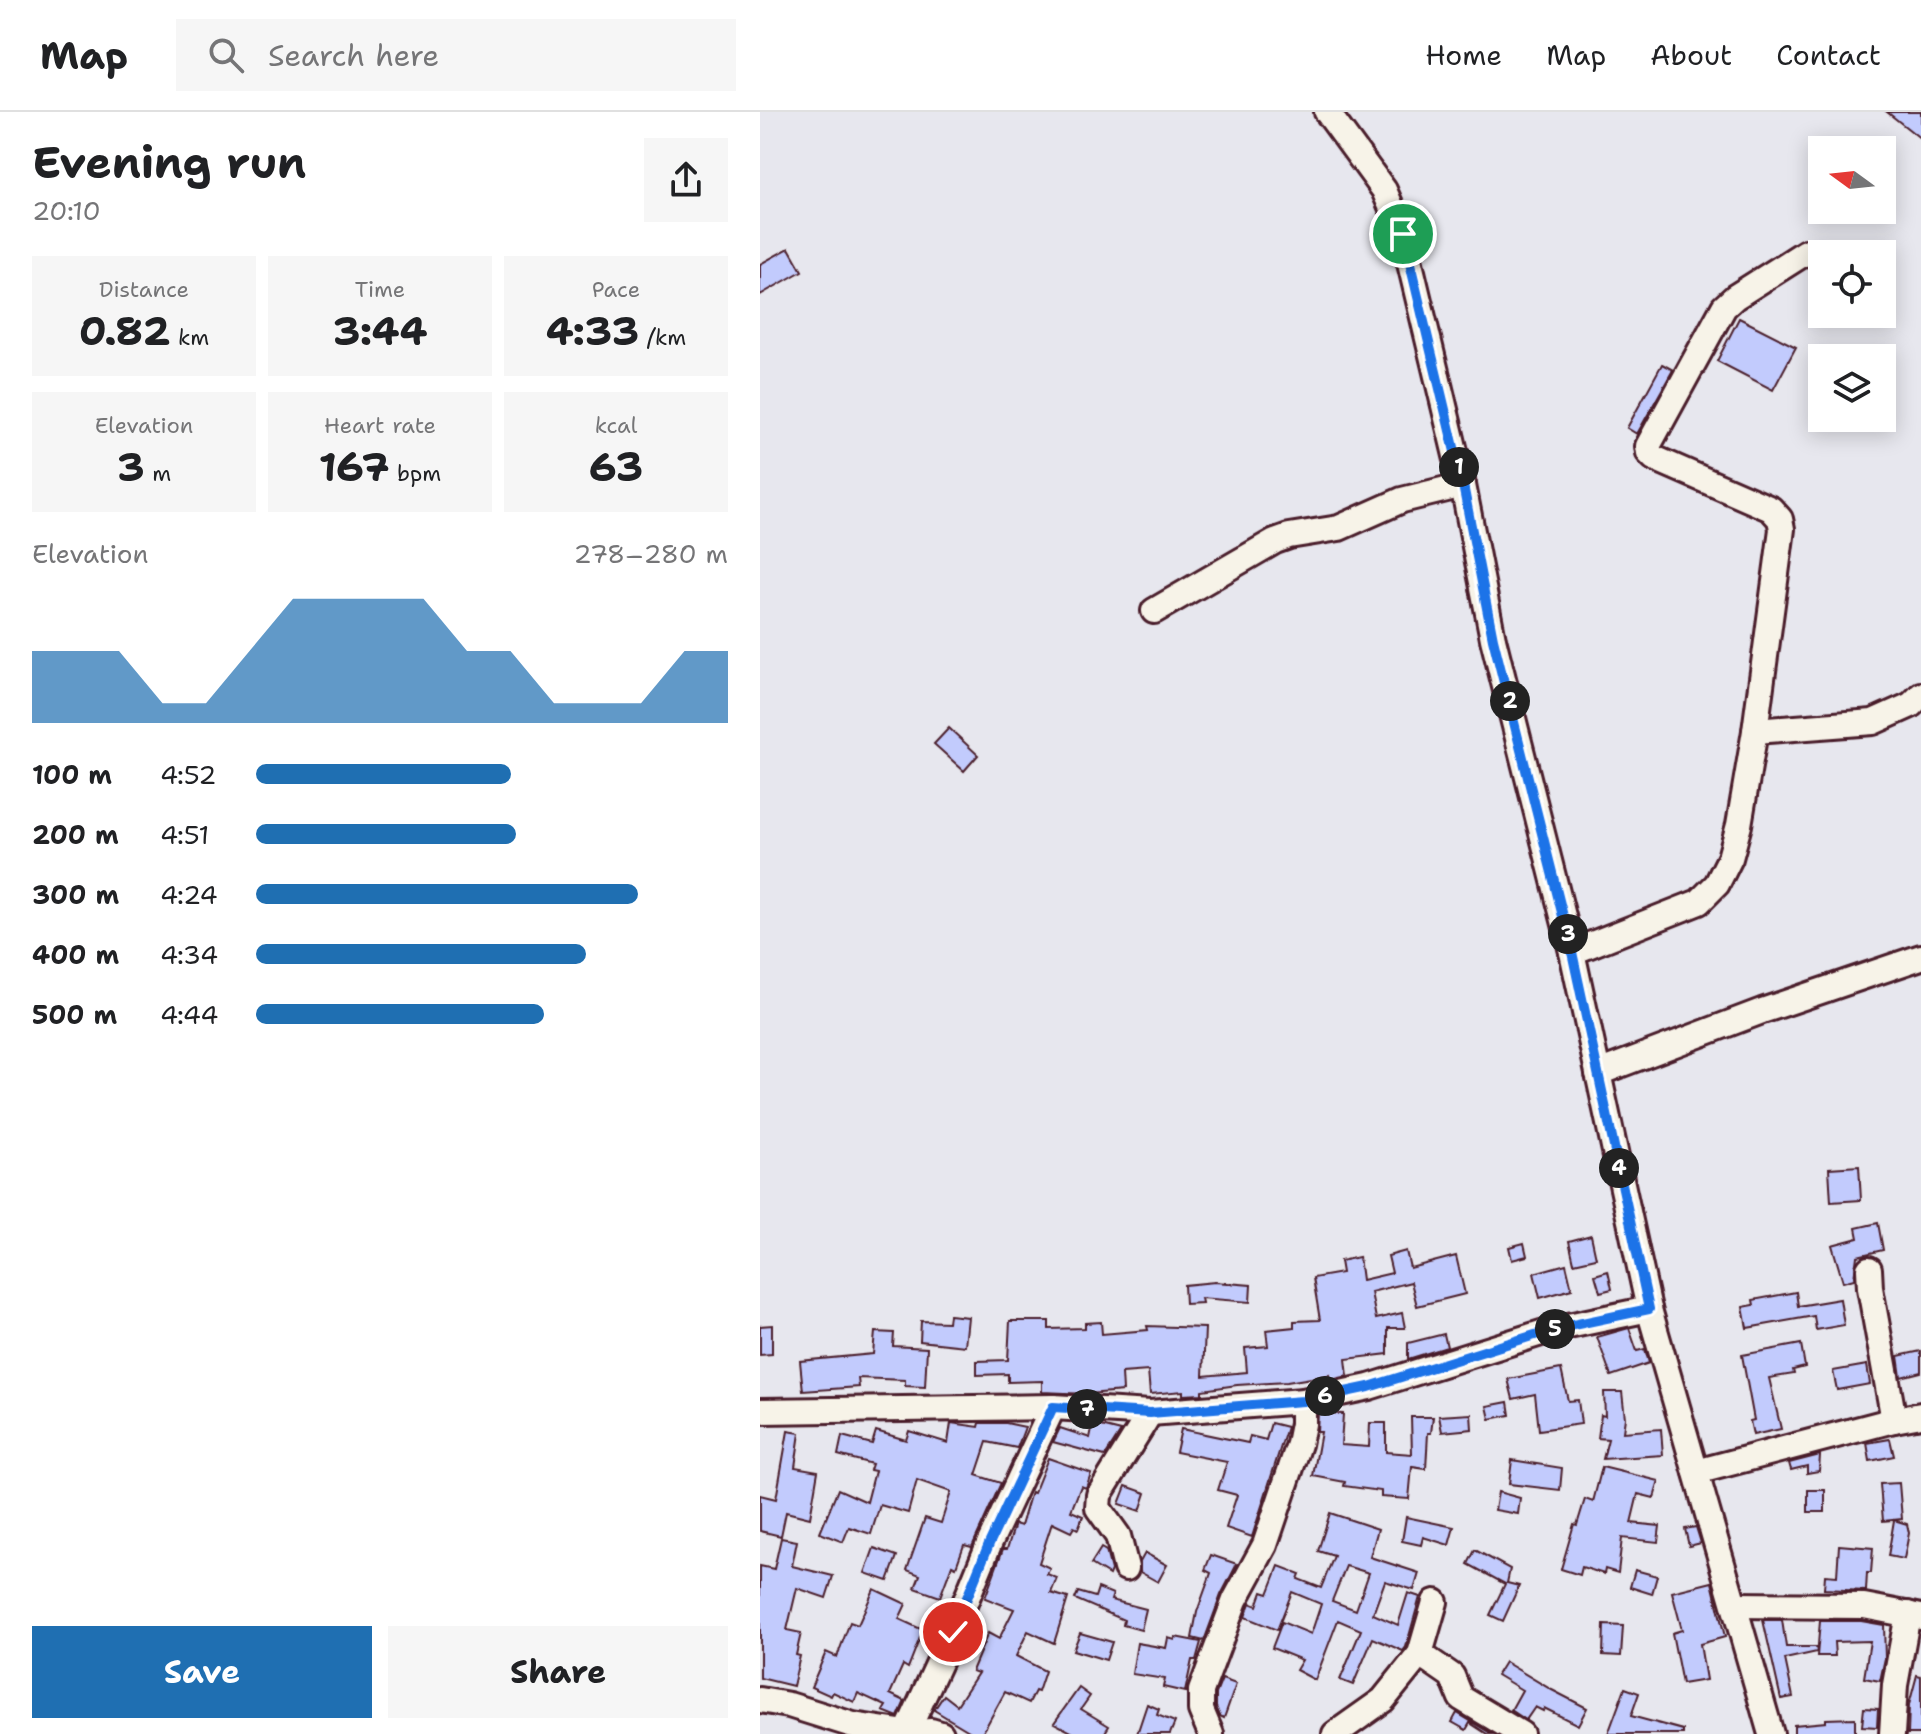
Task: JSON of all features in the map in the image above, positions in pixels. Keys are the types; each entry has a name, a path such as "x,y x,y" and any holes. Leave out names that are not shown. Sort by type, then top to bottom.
{"street":[{"path":"1327,112 1336,129 1384,190 1403,234 1463,485 1493,639 1572,952 1649,1309 1771,1734"},
{"path":"1572,952 1699,902 1717,884 1730,858 1739,825 1755,731 1782,529 1780,519 1771,509 1654,458 1648,446 1724,307 1806,252"},
{"path":"1154,611 1275,541 1339,528 1402,500 1463,485"},
{"path":"1755,731 1873,722 1911,705 1921,695"},
{"path":"1598,1073 1762,1011 1921,957"},
{"path":"1869,1269 1894,1420"},
{"path":"760,1411 1053,1407 1150,1413 1303,1401 1369,1387 1554,1329 1649,1309"},
{"path":"1211,1734 1201,1710 1201,1691 1225,1621 1265,1545 1299,1444 1303,1401"},
{"path":"906,1734 1053,1407"},
{"path":"1126,1568 1118,1536 1098,1508 1099,1495 1150,1413"},
{"path":"1696,1472 1921,1415"},
{"path":"1335,1734 1383,1700 1420,1654 1435,1602"},
{"path":"1735,1605 1864,1606 1914,1615 1897,1673 1892,1734"},
{"path":"1420,1654 1452,1676 1461,1698 1521,1734"},
{"path":"760,1700 789,1705 853,1725 906,1734 931,1731 941,1734"}],"building":[{"path":"1887,112 1921,112 1921,139"},
{"path":"789,248 802,271 760,295 760,264"},
{"path":"1739,318 1796,347 1773,390 1717,361"},
{"path":"1662,364 1673,370 1637,434 1627,428"},
{"path":"949,728 978,755 964,771 934,744"},
{"path":"1859,1166 1861,1200 1831,1202 1829,1168"},
{"path":"1878,1223 1883,1250 1857,1256 1854,1279 1843,1282 1832,1245 1858,1238 1856,1228"},
{"path":"1591,1235 1596,1258 1574,1263 1569,1241"},
{"path":"1524,1243 1527,1256 1512,1260 1509,1247"},
{"path":"1406,1251 1410,1268 1456,1256 1465,1294 1417,1306 1411,1282 1371,1292 1376,1319 1402,1313 1405,1328 1388,1328 1388,1354 1346,1359 1348,1376 1331,1380 1330,1375 1237,1385 1202,1390 1202,1394 1183,1395 1183,1391 1150,1394 1148,1371 1122,1373 1123,1391 1088,1394 1042,1392 1042,1381 1008,1382 1008,1374 977,1375 977,1361 1008,1360 1010,1321 1049,1321 1049,1329 1085,1328 1085,1323 1101,1322 1102,1334 1148,1330 1147,1326 1205,1328 1203,1376 1247,1372 1245,1348 1268,1346 1266,1330 1294,1327 1294,1321 1320,1320 1313,1278 1342,1273 1340,1261 1359,1257 1362,1280 1392,1273 1388,1256"},
{"path":"1566,1264 1572,1289 1540,1298 1534,1273"},
{"path":"1608,1271 1612,1289 1600,1292 1595,1275"},
{"path":"1215,1282 1251,1285 1250,1302 1201,1298 1202,1303 1185,1304 1184,1285"},
{"path":"1796,1292 1798,1306 1840,1299 1844,1325 1816,1330 1814,1316 1747,1328 1743,1307 1754,1305 1753,1300"},
{"path":"949,1315 968,1317 965,1346 920,1341 921,1321 948,1322"},
{"path":"772,1325 772,1354 760,1355 760,1326"},
{"path":"1629,1328 1637,1351 1645,1349 1649,1363 1611,1376 1597,1337"},
{"path":"875,1332 894,1333 893,1346 927,1348 925,1387 905,1386 905,1380 858,1378 859,1387 803,1391 800,1361 873,1354"},
{"path":"1444,1334 1447,1347 1408,1359 1408,1343"},
{"path":"1801,1344 1805,1367 1793,1370 1794,1374 1769,1378 1781,1429 1753,1435 1750,1421 1754,1420 1742,1355"},
{"path":"1921,1351 1921,1372 1901,1377 1898,1356"},
{"path":"1867,1365 1870,1384 1837,1390 1833,1371"},
{"path":"1561,1369 1568,1401 1578,1400 1581,1424 1539,1430 1535,1394 1513,1399 1508,1379"},
{"path":"1604,1392 1622,1392 1623,1432 1661,1429 1663,1455 1603,1459 1608,1439 1598,1438 1601,1415 1605,1416"},
{"path":"1508,1402 1510,1415 1490,1419 1487,1406"},
{"path":"1318,1413 1343,1414 1341,1445 1369,1447 1370,1423 1386,1423 1386,1452 1412,1454 1411,1417 1433,1417 1431,1433 1428,1433 1426,1469 1412,1467 1409,1499 1381,1497 1381,1491 1344,1486 1345,1482 1313,1476 1321,1432 1317,1432"},
{"path":"1471,1414 1472,1429 1442,1432 1439,1416"},
{"path":"951,1423 979,1427 980,1423 1006,1423 1025,1427 1017,1448 987,1442 976,1475 1001,1483 972,1547 964,1545 956,1567 952,1565 940,1597 915,1588 920,1575 907,1570 925,1518 941,1523 951,1492 917,1480 908,1513 880,1505 871,1534 849,1527 843,1542 820,1533 838,1489 867,1502 875,1471 870,1470 872,1464 838,1455 842,1436 872,1444 876,1431 906,1440 909,1431 948,1443"},
{"path":"1271,1423 1287,1427 1252,1537 1226,1528 1237,1495 1218,1490 1227,1462 1176,1452 1181,1429 1248,1443 1250,1436 1266,1440"},
{"path":"1093,1424 1121,1431 1105,1456 1053,1442 1060,1428 1090,1438"},
{"path":"788,1431 800,1433 795,1467 818,1471 810,1518 786,1512 781,1536 760,1531 760,1495 776,1499"},
{"path":"1890,1439 1894,1456 1870,1461 1867,1443"},
{"path":"1820,1455 1819,1471 1807,1473 1807,1466 1791,1470 1789,1463"},
{"path":"1048,1458 1091,1473 1086,1488 1081,1486 1071,1511 1083,1516 1078,1529 1074,1527 1071,1532 1052,1523 1039,1563 1050,1568 1047,1574 1057,1578 1051,1593 1068,1598 1054,1643 1028,1631 1016,1656 1045,1671 1038,1692 1035,1691 1029,1703 1005,1692 982,1734 974,1734 934,1710 944,1695 957,1705 978,1673 972,1671 988,1633 999,1639 1014,1609 985,1598 1003,1549 1007,1549 1015,1524 1021,1526 1031,1492 1034,1493"},
{"path":"1512,1460 1562,1468 1560,1490 1509,1484"},
{"path":"1602,1467 1659,1481 1654,1498 1638,1494 1631,1523 1660,1526 1658,1542 1622,1538 1618,1573 1605,1569 1604,1574 1582,1567 1580,1575 1561,1569 1574,1524 1577,1525 1585,1499 1593,1502"},
{"path":"1899,1483 1902,1519 1883,1521 1880,1484"},
{"path":"1126,1486 1146,1493 1140,1511 1119,1504"},
{"path":"1808,1490 1825,1490 1825,1512 1808,1512"},
{"path":"1498,1492 1520,1498 1518,1514 1495,1510"},
{"path":"1330,1513 1378,1529 1370,1557 1419,1573 1414,1590 1385,1581 1373,1614 1398,1625 1408,1593 1420,1597 1406,1647 1403,1651 1373,1638 1353,1685 1340,1680 1361,1630 1338,1620 1315,1680 1296,1670 1302,1660 1272,1648 1282,1622 1311,1634 1321,1604 1292,1592 1277,1630 1245,1617 1250,1603 1257,1606 1262,1592 1268,1594 1279,1566 1300,1574 1298,1579 1321,1588 1334,1556 1318,1551","holes":["1346,1566 1369,1573 1356,1610 1332,1601"]},
{"path":"1406,1517 1454,1527 1449,1545 1423,1537 1421,1545 1402,1541"},
{"path":"1894,1520 1907,1524 1909,1533 1904,1559 1888,1556"},
{"path":"1696,1527 1701,1543 1689,1546 1685,1529"},
{"path":"781,1538 797,1541 792,1566 833,1576 826,1598 797,1588 787,1630 801,1633 796,1655 800,1656 793,1686 760,1678 760,1566 774,1569"},
{"path":"1839,1545 1873,1548 1866,1591 1824,1589 1825,1575 1837,1576"},
{"path":"874,1548 897,1556 888,1581 865,1573"},
{"path":"1101,1548 1106,1551 1111,1570 1109,1575 1091,1564"},
{"path":"1475,1550 1510,1569 1507,1583 1519,1586 1503,1621 1490,1615 1505,1584 1468,1564"},
{"path":"1145,1553 1167,1565 1158,1582 1140,1572 1140,1562"},
{"path":"1211,1555 1237,1564 1221,1595 1204,1641 1192,1638 1197,1612 1211,1573 1205,1570"},
{"path":"1635,1570 1657,1576 1652,1594 1630,1587"},
{"path":"1712,1582 1725,1637 1700,1644 1706,1680 1682,1684 1672,1633 1682,1630 1672,1592"},
{"path":"1098,1588 1113,1594 1111,1600 1146,1609 1141,1630 1123,1625 1124,1620 1075,1599 1078,1592 1095,1597"},
{"path":"874,1589 906,1604 899,1619 923,1630 908,1668 903,1665 890,1694 905,1701 898,1717 883,1711 886,1706 858,1693 854,1702 833,1692 831,1696 811,1687 826,1652 837,1657 850,1622 858,1625"},
{"path":"1763,1620 1782,1620 1786,1647 1816,1647 1817,1652 1785,1659 1793,1697 1781,1699"},
{"path":"1820,1621 1861,1621 1884,1625 1885,1658 1880,1681 1864,1678 1870,1641 1834,1642 1835,1656 1817,1656"},
{"path":"1604,1625 1623,1626 1621,1656 1603,1655"},
{"path":"1080,1633 1112,1642 1106,1660 1073,1650"},
{"path":"1175,1637 1201,1642 1196,1660 1192,1660 1185,1692 1163,1687 1165,1679 1132,1674 1137,1643 1166,1648 1168,1638 1175,1640"},
{"path":"1505,1662 1587,1708 1578,1725 1544,1708 1543,1711 1535,1707 1526,1720 1511,1710 1522,1690 1497,1675"},
{"path":"1917,1675 1921,1676 1921,1734 1908,1734 1909,1705"},
{"path":"1222,1679 1236,1684 1224,1718 1216,1707 1216,1694"},
{"path":"1079,1688 1090,1696 1081,1709 1109,1726 1104,1734 1075,1734 1054,1723"},
{"path":"1625,1688 1639,1693 1631,1716 1683,1730 1683,1734 1608,1734"},
{"path":"1147,1704 1159,1709 1157,1715 1175,1722 1170,1734 1137,1734"},
{"path":"1864,1708 1878,1709 1877,1727 1862,1726"},
{"path":"1457,1713 1492,1734 1470,1723 1466,1730 1452,1722"},
{"path":"1855,1718 1855,1734 1794,1734 1794,1725"}],"route":[{"path":"953,1632 989,1544 1053,1407 1150,1413 1303,1401 1369,1387 1554,1329 1649,1309 1572,952 1493,639 1463,485 1403,234"}]}
